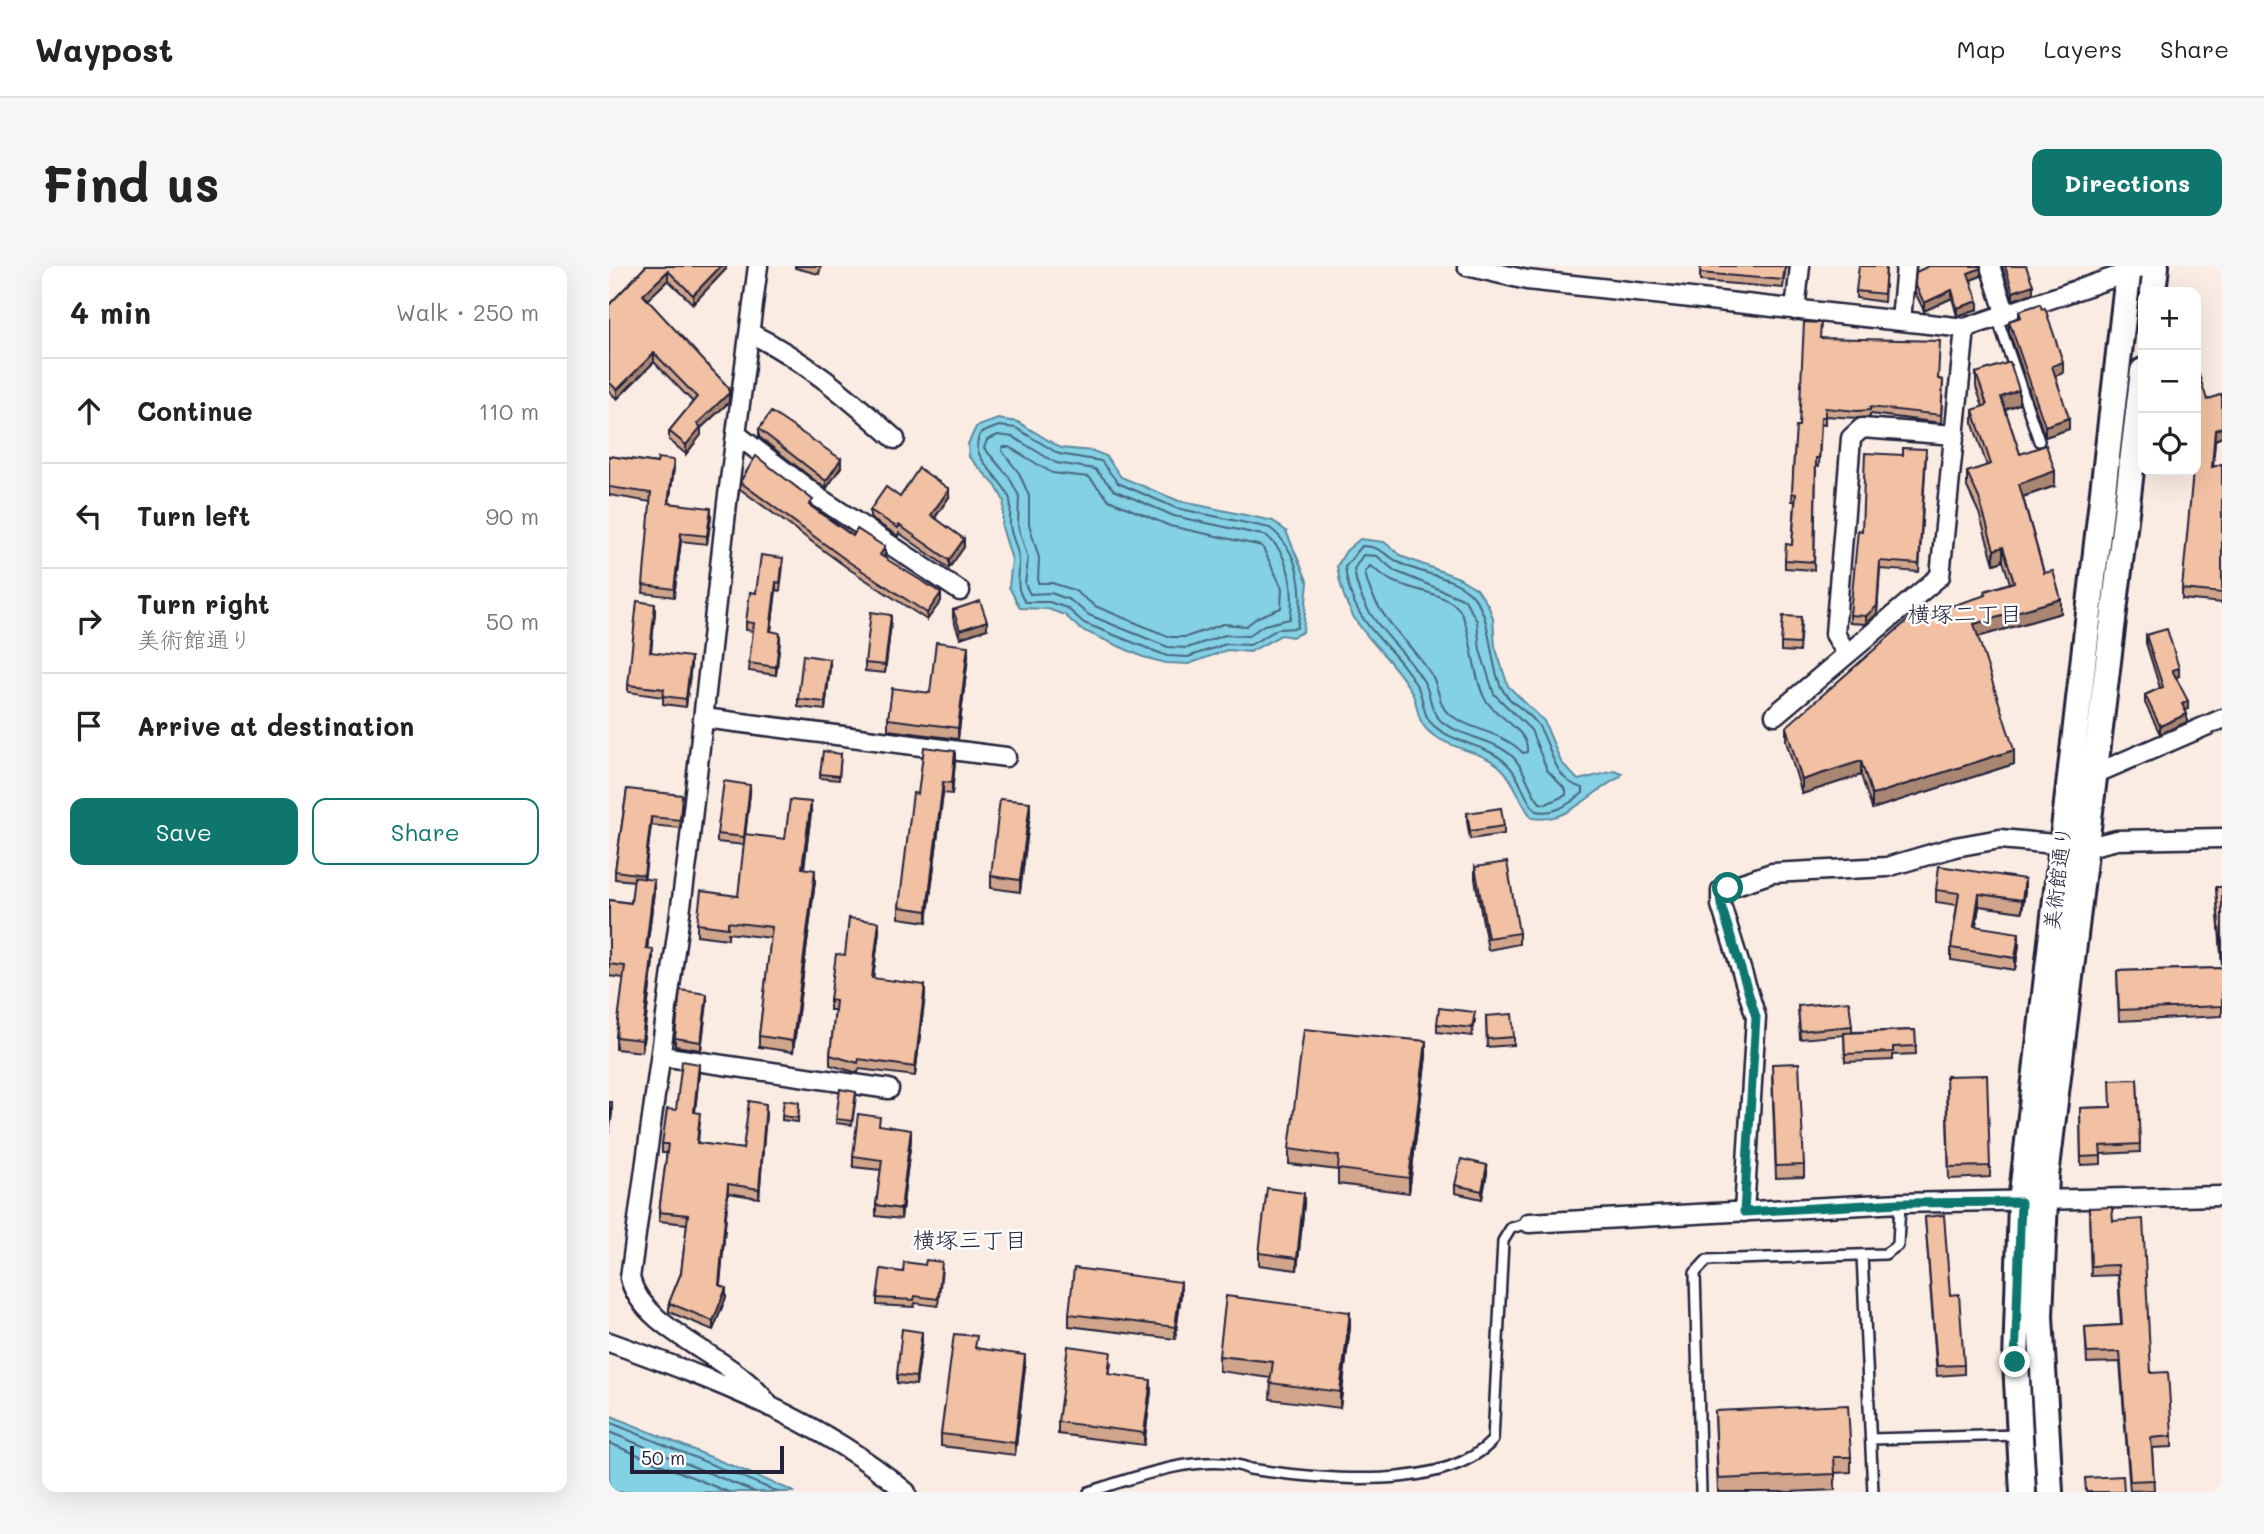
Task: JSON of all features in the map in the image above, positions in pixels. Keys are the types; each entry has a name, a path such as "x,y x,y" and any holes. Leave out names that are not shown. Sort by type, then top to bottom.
{"street":[{"path":"758,266 704,719 631,1268 633,1289 651,1314 753,1384 770,1407"},
{"path":"1467,266 1527,280 1965,328 2135,268"},
{"path":"1795,310 1800,266"},
{"path":"1901,320 1906,266"},
{"path":"1990,266 2001,314"},
{"path":"2154,287 2156,266"},
{"name":"美術館通り","path":"2023,1492 2015,1362 2033,1202 2062,846 2135,268"},
{"path":"1775,715 1940,576 1965,328"},
{"path":"750,333 782,349 819,374 895,439"},
{"name":"美術館通り","path":"2050,1492 2033,1202 2088,847 2138,413"},
{"path":"1847,654 1835,634 1851,438 1862,428 1955,435"},
{"path":"736,433 821,499 960,591"},
{"path":"704,719 1006,757"},
{"path":"2097,774 2222,719"},
{"path":"1744,1212 1756,1017 1721,905 1721,890 1772,873 1887,867 1955,847 2000,839 2088,847 2117,840 2222,838"},
{"path":"661,1056 889,1089"},
{"path":"1529,1223 1900,1203 2222,1196"},
{"path":"609,1342 806,1422 851,1450 906,1492"}],"lane":[{"path":"2001,314 2039,441"},
{"path":"1701,1492 1695,1273 1699,1266 1707,1260 1885,1254 1898,1245 1900,1203"},
{"path":"1462,1473 1483,1456 1493,1440 1503,1241 1511,1228 1529,1223"},
{"path":"1862,1255 1873,1492"},
{"path":"1871,1439 2019,1435"},
{"path":"1089,1492 1149,1472 1210,1464 1239,1465 1250,1469 1387,1490"}],"water":[{"path":"998,419 1018,422 1061,448 1093,451 1106,456 1121,477 1179,501 1273,521 1286,531 1308,583 1303,632 1292,637 1281,635 1250,652 1227,650 1189,664 1166,663 1143,657 1080,629 1065,615 1048,609 1020,608 1009,587 1012,560 1002,527 1004,501 996,486 969,457 968,444 976,427"},
{"path":"1360,539 1384,542 1403,557 1459,578 1477,589 1493,618 1495,646 1508,686 1544,721 1561,762 1578,780 1615,771 1622,774 1620,777 1568,812 1545,819 1532,818 1510,779 1494,762 1433,735 1420,719 1410,689 1365,634 1348,606 1337,566 1346,551"},
{"path":"609,1415 793,1491 794,1492 609,1492"}],"building":[{"path":"646,266 721,266 693,295 668,271 643,295 729,388 729,393 697,424 701,427 686,445 669,431 697,397 654,353 617,390 609,382 609,305"},
{"path":"1701,266 1785,266 1783,280 1700,273"},
{"path":"1859,266 1886,266 1884,294 1856,291"},
{"path":"1929,266 1981,266 1968,273 1978,301 1957,308 1952,290 1924,303 1915,284 1916,272"},
{"path":"2005,266 2026,266 2033,285 2013,292"},
{"path":"2040,304 2042,309 2045,308 2063,362 2052,366 2069,418 2045,426 2009,321 2021,317 2019,311"},
{"path":"1804,322 1821,323 1820,338 1940,341 1938,379 1943,380 1941,415 1870,407 1870,410 1857,411 1825,408 1825,417 1821,417 1819,458 1816,458 1814,562 1785,560 1786,544 1792,545 1796,494 1792,493 1796,426 1799,426"},
{"path":"2010,362 2019,390 2001,397 2020,454 2046,445 2055,471 2019,484 2044,573 2053,571 2061,599 1974,624 2014,750 1872,795 1861,761 1802,780 1786,727 1908,620 1986,595 1985,591 2014,582 2003,547 1994,550 1979,498 1967,472 1991,464 1973,410 1987,405 1976,373"},
{"path":"2201,381 2207,400 2222,394 2222,427 2215,430 2212,467 2222,464 2222,593 2182,589 2193,476 2201,476"},
{"path":"771,412 841,459 826,481 759,429"},
{"path":"1903,448 1926,449 1919,564 1880,561 1877,606 1866,616 1850,615 1858,530 1862,531 1865,453 1903,455"},
{"path":"609,456 657,463 658,458 674,460 668,503 711,508 707,536 681,533 674,589 643,585 651,493 609,487"},
{"path":"756,456 813,500 809,505 853,536 857,529 885,547 880,555 941,593 927,613 849,562 740,482"},
{"path":"919,468 949,489 931,515 964,539 949,560 899,525 898,528 870,510 886,487 900,497"},
{"path":"761,555 783,558 780,583 776,582 770,631 780,633 776,667 749,663 754,623 746,622 750,592 756,593"},
{"path":"637,601 655,604 650,652 691,657 686,699 663,696 664,689 628,685"},
{"path":"980,601 987,621 960,630 953,610"},
{"path":"871,612 891,615 885,665 865,663"},
{"path":"1783,616 1801,617 1799,644 1781,643"},
{"path":"2167,629 2179,668 2172,670 2188,701 2182,704 2187,714 2160,726 2145,695 2163,687 2146,635"},
{"path":"936,642 968,646 958,728 888,719 892,688 930,693"},
{"path":"803,655 830,659 825,702 798,699"},
{"path":"924,747 955,751 952,783 943,782 927,911 899,907 913,793 918,794"},
{"path":"823,751 841,754 839,776 820,774"},
{"path":"724,781 750,785 744,837 717,834"},
{"path":"627,789 682,795 680,820 651,817 644,875 615,871"},
{"path":"1000,799 1030,802 1020,880 991,876"},
{"path":"790,800 811,802 802,868 815,870 793,1041 759,1036 772,927 728,922 728,928 697,924 701,891 738,896 745,834 785,839"},
{"path":"1501,808 1504,826 1470,831 1467,813"},
{"path":"1507,862 1519,933 1488,938 1475,867"},
{"path":"1939,866 2025,879 2022,900 1979,894 1974,926 2019,933 2015,958 1951,948 1959,893 1936,890"},
{"path":"634,877 654,880 646,948 653,949 642,1040 616,1037 625,966 609,964 609,900 631,903"},
{"path":"2216,887 2222,887 2222,960"},
{"path":"849,918 879,922 872,978 925,985 915,1067 859,1059 858,1063 830,1055 836,1001 830,1000 836,954 845,955"},
{"path":"2222,968 2222,1006 2119,1010 2117,971"},
{"path":"680,990 707,994 701,1042 675,1038"},
{"path":"1849,1001 1852,1026 1800,1031 1798,1006"},
{"path":"1439,1008 1475,1012 1472,1028 1437,1024"},
{"path":"1512,1014 1514,1037 1487,1039 1486,1016"},
{"path":"1304,1029 1426,1041 1409,1178 1338,1169 1339,1156 1289,1149"},
{"path":"1915,1030 1916,1046 1893,1047 1893,1052 1845,1054 1844,1033"},
{"path":"682,1061 699,1064 694,1112 700,1113 697,1143 743,1149 749,1101 766,1104 759,1189 728,1184 719,1285 726,1288 713,1321 669,1303 681,1273 688,1215 659,1212 668,1144 662,1144 667,1109 676,1110"},
{"path":"1799,1063 1804,1165 1776,1166 1772,1064"},
{"path":"1987,1075 1990,1166 1949,1167 1946,1076"},
{"path":"2137,1079 2140,1144 2100,1146 2101,1156 2081,1157 2080,1108 2111,1107 2110,1080"},
{"path":"840,1089 856,1092 852,1121 836,1119"},
{"path":"784,1100 799,1102 798,1118 782,1116"},
{"path":"858,1114 880,1117 879,1125 911,1130 901,1209 876,1205 882,1160 853,1156"},
{"path":"1461,1159 1487,1165 1482,1191 1455,1185"},
{"path":"1267,1188 1304,1193 1297,1258 1259,1253"},
{"path":"2112,1207 2113,1221 2143,1219 2151,1373 2168,1372 2172,1436 2151,1438 2154,1480 2130,1481 2120,1352 2087,1353 2085,1327 2122,1325 2118,1265 2091,1266 2089,1208"},
{"path":"1944,1215 1950,1295 1959,1294 1964,1365 1937,1366 1925,1217"},
{"path":"926,1260 942,1262 938,1299 915,1296 914,1300 877,1298 881,1269 903,1272 904,1262 925,1265"},
{"path":"1074,1268 1181,1282 1175,1327 1069,1314"},
{"path":"1226,1296 1350,1312 1340,1392 1270,1383 1273,1362 1219,1356"},
{"path":"902,1329 922,1332 916,1377 897,1375"},
{"path":"954,1334 977,1336 975,1348 1025,1355 1015,1443 941,1434"},
{"path":"1068,1346 1111,1352 1108,1374 1151,1380 1144,1433 1058,1422"},
{"path":"1848,1405 1851,1457 1834,1457 1835,1474 1718,1479 1715,1411"},
{"path":"2123,1476 2124,1492 2086,1492 2085,1478"}],"district":[{"name":"横塚二丁目","path":"1965,614"},
{"name":"横塚三丁目","path":"970,1240"}],"route":[{"path":"1728,888 1721,890 1719,897 1757,1023 1744,1212 1900,1203 2021,1202 2015,1362"}]}
